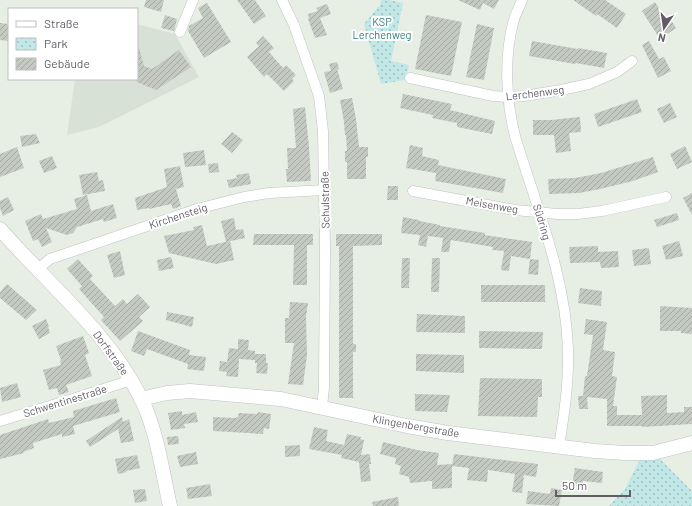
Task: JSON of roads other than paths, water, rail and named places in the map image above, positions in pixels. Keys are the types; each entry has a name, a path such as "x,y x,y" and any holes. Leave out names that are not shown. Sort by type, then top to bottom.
{"street":[{"path":"180,32 194,0"},
{"name":"Schulstraße","path":"282,0 294,25 319,96 323,131 325,190 324,380 322,407"},
{"name":"Südring","path":"522,0 513,23 508,66 508,97 510,117 515,136 540,213 558,276 564,306 568,334 567,383 559,446"},
{"name":"Lerchenweg","path":"410,78 493,96 508,97 562,90 589,84 617,72 632,61"},
{"name":"Kirchensteig","path":"38,269 50,259 197,209 244,197 269,193 325,190"},
{"name":"Meisenweg","path":"413,191 515,210 540,213 578,214 602,211 666,197"},
{"name":"Dorfstraße","path":"0,228 106,344 131,380 141,399 151,424 170,506"},
{"name":"Schwentinestraße","path":"0,421 131,380"},
{"name":"Klingenbergstraße","path":"141,399 166,393 190,391 274,398 407,426 448,433 595,451 652,453 692,443"}],"park label":[{"name":"KSP Lerchenweg","path":"382,28"}]}
